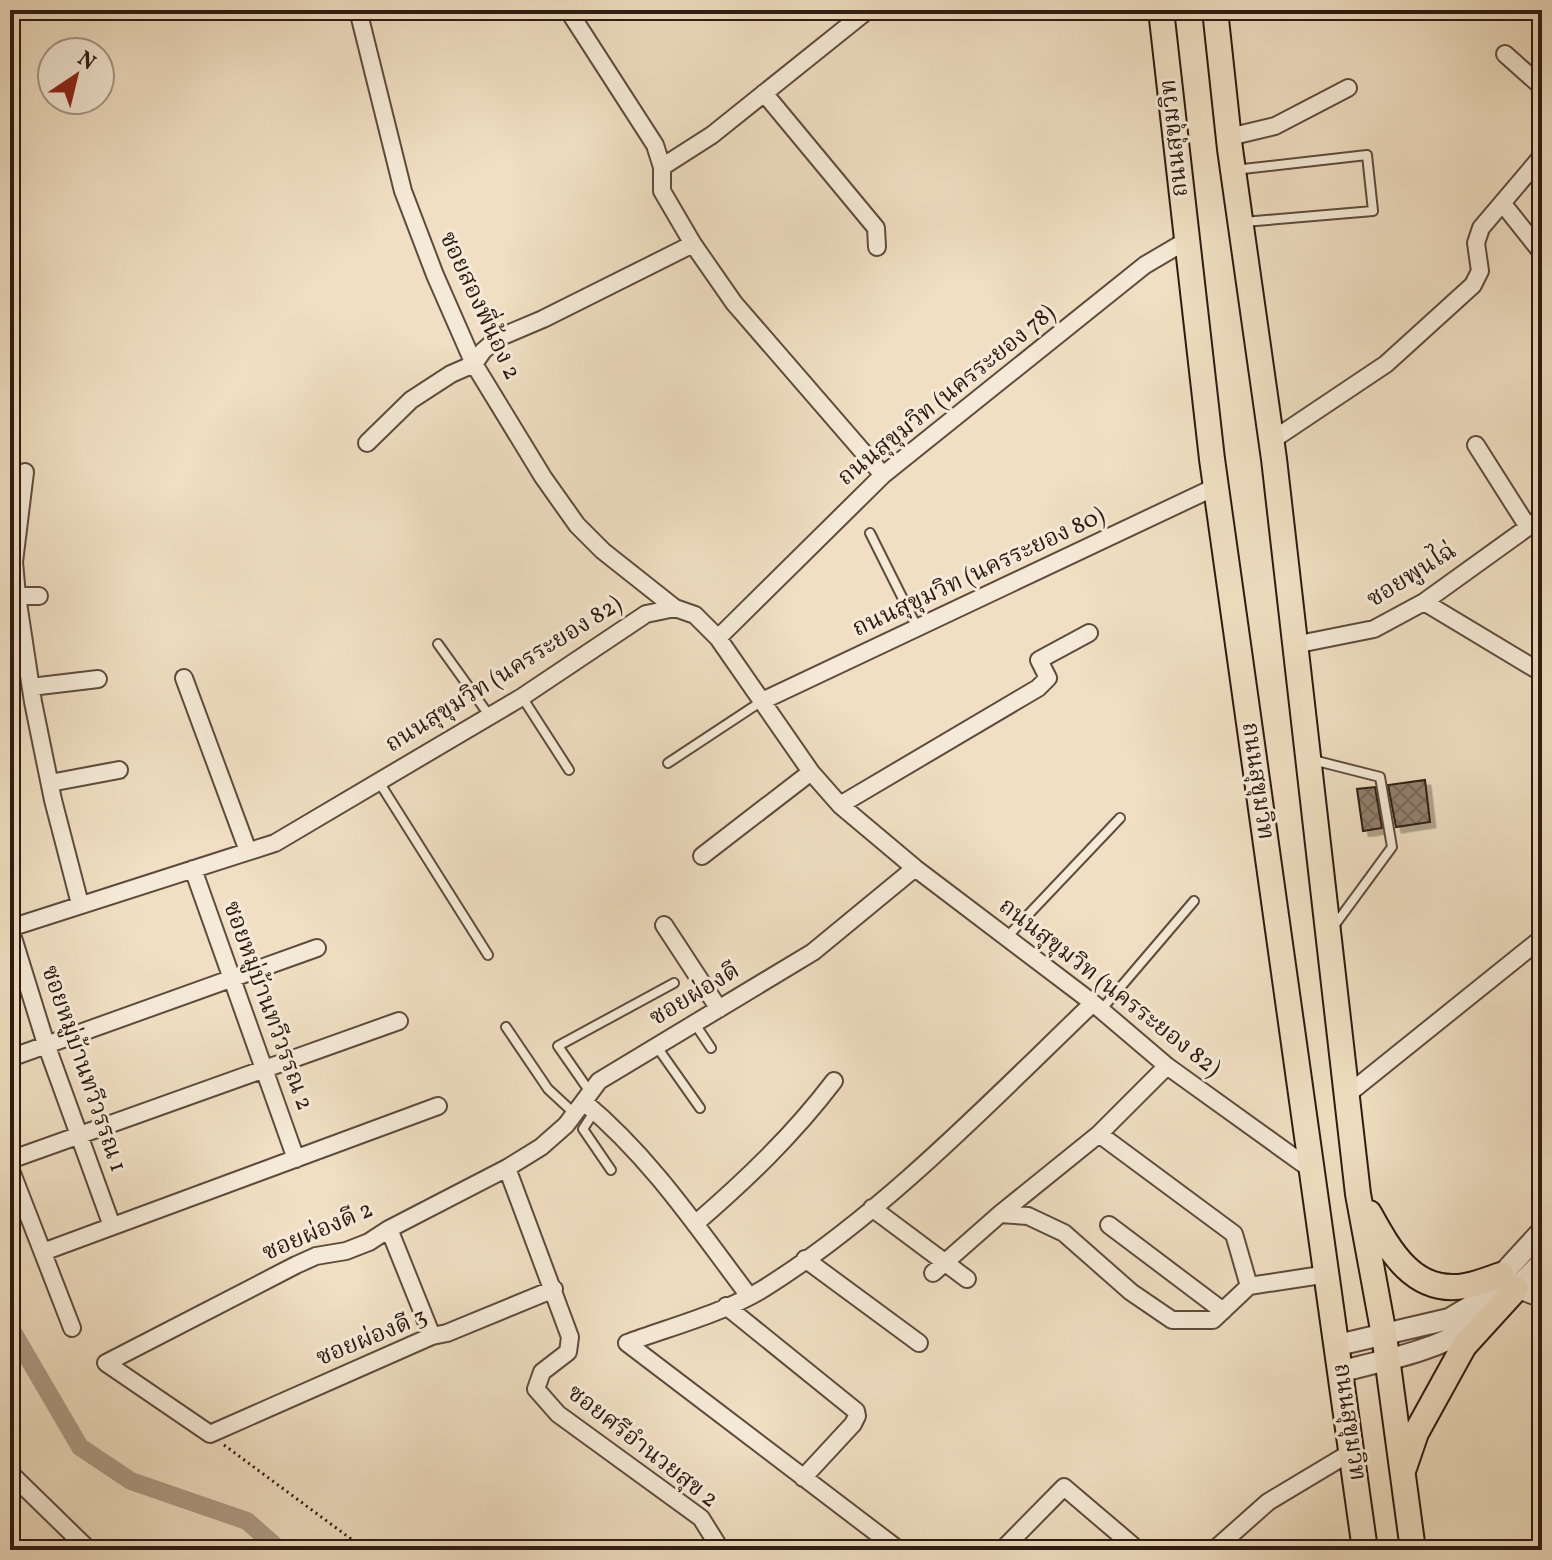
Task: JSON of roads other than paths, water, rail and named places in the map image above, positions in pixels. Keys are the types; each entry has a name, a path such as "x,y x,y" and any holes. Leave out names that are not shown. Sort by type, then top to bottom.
{"main road":[{"name":"ถนนสุขุมวิท","path":"1161,10 1215,487 1365,1550"},
{"name":"ถนนสุขุมวิท","path":"1215,10 1233,170 1271,441 1358,1194 1388,1359 1413,1550"},
{"path":"1358,1194 1388,1249 1403,1267 1423,1280 1446,1286 1509,1282"},
{"path":"1401,1475 1416,1433 1464,1346 1509,1282"}],"street":[{"name":"ซอยสองพี่น้อง 2","path":"358,10 403,191 474,364 571,517 603,551 675,608"},
{"path":"568,10 649,133 662,167 662,191 693,244 734,303 883,475"},
{"path":"662,167 712,135 868,10"},
{"path":"1505,54 1542,87"},
{"path":"1229,137 1275,126 1348,88"},
{"path":"764,93 876,228 877,247"},
{"path":"1271,441 1386,364 1473,285 1480,271 1477,237 1486,220 1542,156"},
{"path":"1503,204 1542,253"},
{"name":"ถนนสุขุมวิท (นครระยอง 78)","path":"718,638 883,475 1145,265 1186,241"},
{"path":"367,443 411,400 451,374 474,364 498,338 543,319 693,244"},
{"path":"1476,445 1535,522"},
{"path":"25,472 14,562 17,596 50,783 80,904"},
{"name":"ถนนสุขุมวิท (นครระยอง 80)","path":"762,701 1215,487"},
{"name":"ซอยพูนไฉ่","path":"1294,645 1374,629 1424,602 1535,522"},
{"path":"17,596 39,596"},
{"path":"1424,602 1542,673"},
{"name":"ถนนสุขุมวิท (นครระยอง 82)","path":"10,928 275,843 522,697 646,614 675,608 695,615 718,638 811,772 840,805 915,868 1097,1006 1167,1066 1313,1171"},
{"path":"840,805 1038,688 1048,678 1039,660 1089,633"},
{"path":"184,678 248,851"},
{"path":"31,687 98,679"},
{"path":"50,783 119,770"},
{"path":"702,856 811,772"},
{"name":"ซอยผ่องดี","path":"507,1168 556,1136 586,1105 599,1081 813,952 915,868"},
{"name":"ซอยหมู่บ้านทวีวรรณ 2","path":"193,869 296,1159"},
{"path":"664,925 719,1009"},
{"name":"ซอยหมู่บ้านทวีวรรณ 1","path":"10,928 46,1044 112,1226"},
{"path":"1348,1094 1542,938"},
{"path":"10,1058 317,948"},
{"path":"899,1550 627,1343 749,1296 805,1259 943,1148 1097,1006"},
{"path":"10,1160 399,1021"},
{"path":"939,1268 1099,1134 1167,1066"},
{"path":"695,1224 750,1177 804,1120 834,1081"},
{"path":"586,1105 635,1148 749,1296"},
{"path":"43,1252 438,1106"},
{"path":"1099,1134 1234,1234 1249,1286"},
{"path":"10,1168 72,1328"},
{"name":"ซอยผ่องดี 2","path":"210,1434 106,1363 296,1265 316,1256 359,1247 507,1168"},
{"name":"ซอยศรีอำนวยสุข 2","path":"507,1168 554,1289 571,1343 565,1355 542,1372 536,1389 558,1414 701,1518 721,1550"},
{"path":"872,1208 939,1268 967,1279"},
{"path":"1000,1214 1028,1216 1064,1233 1131,1292 1172,1320 1213,1320 1249,1286 1328,1274"},
{"path":"1109,1225 1223,1311"},
{"path":"389,1229 432,1336"},
{"path":"1342,1371 1458,1337 1486,1318 1542,1231"},
{"path":"805,1259 919,1343"},
{"path":"1338,1345 1449,1319 1542,1262"},
{"path":"1509,1282 1542,1299"},
{"name":"ซอยผ่องดี 3","path":"210,1434 432,1336 447,1333 554,1289"},
{"path":"726,1306 856,1411 853,1424 803,1478"},
{"path":"1214,1550 1268,1502 1353,1451"},
{"path":"10,1473 89,1550"},
{"path":"1002,1550 1064,1487 1138,1550"}],"lane":[{"path":"1233,170 1367,155 1373,211 1241,222"},
{"path":"870,533 917,628"},
{"path":"438,644 489,715"},
{"path":"522,697 569,770"},
{"path":"668,763 762,701"},
{"path":"1308,758 1380,777 1392,847 1329,934"},
{"path":"379,782 488,955"},
{"path":"1007,937 1120,818"},
{"path":"1097,1006 1194,901"},
{"path":"611,1170 583,1129 586,1105 558,1046 674,983"},
{"path":"694,1023 711,1048"},
{"path":"506,1027 548,1089 586,1105"},
{"path":"657,1046 700,1108"}],"waterway":[{"path":"10,1327 80,1447 131,1481 247,1521 280,1550"}]}
